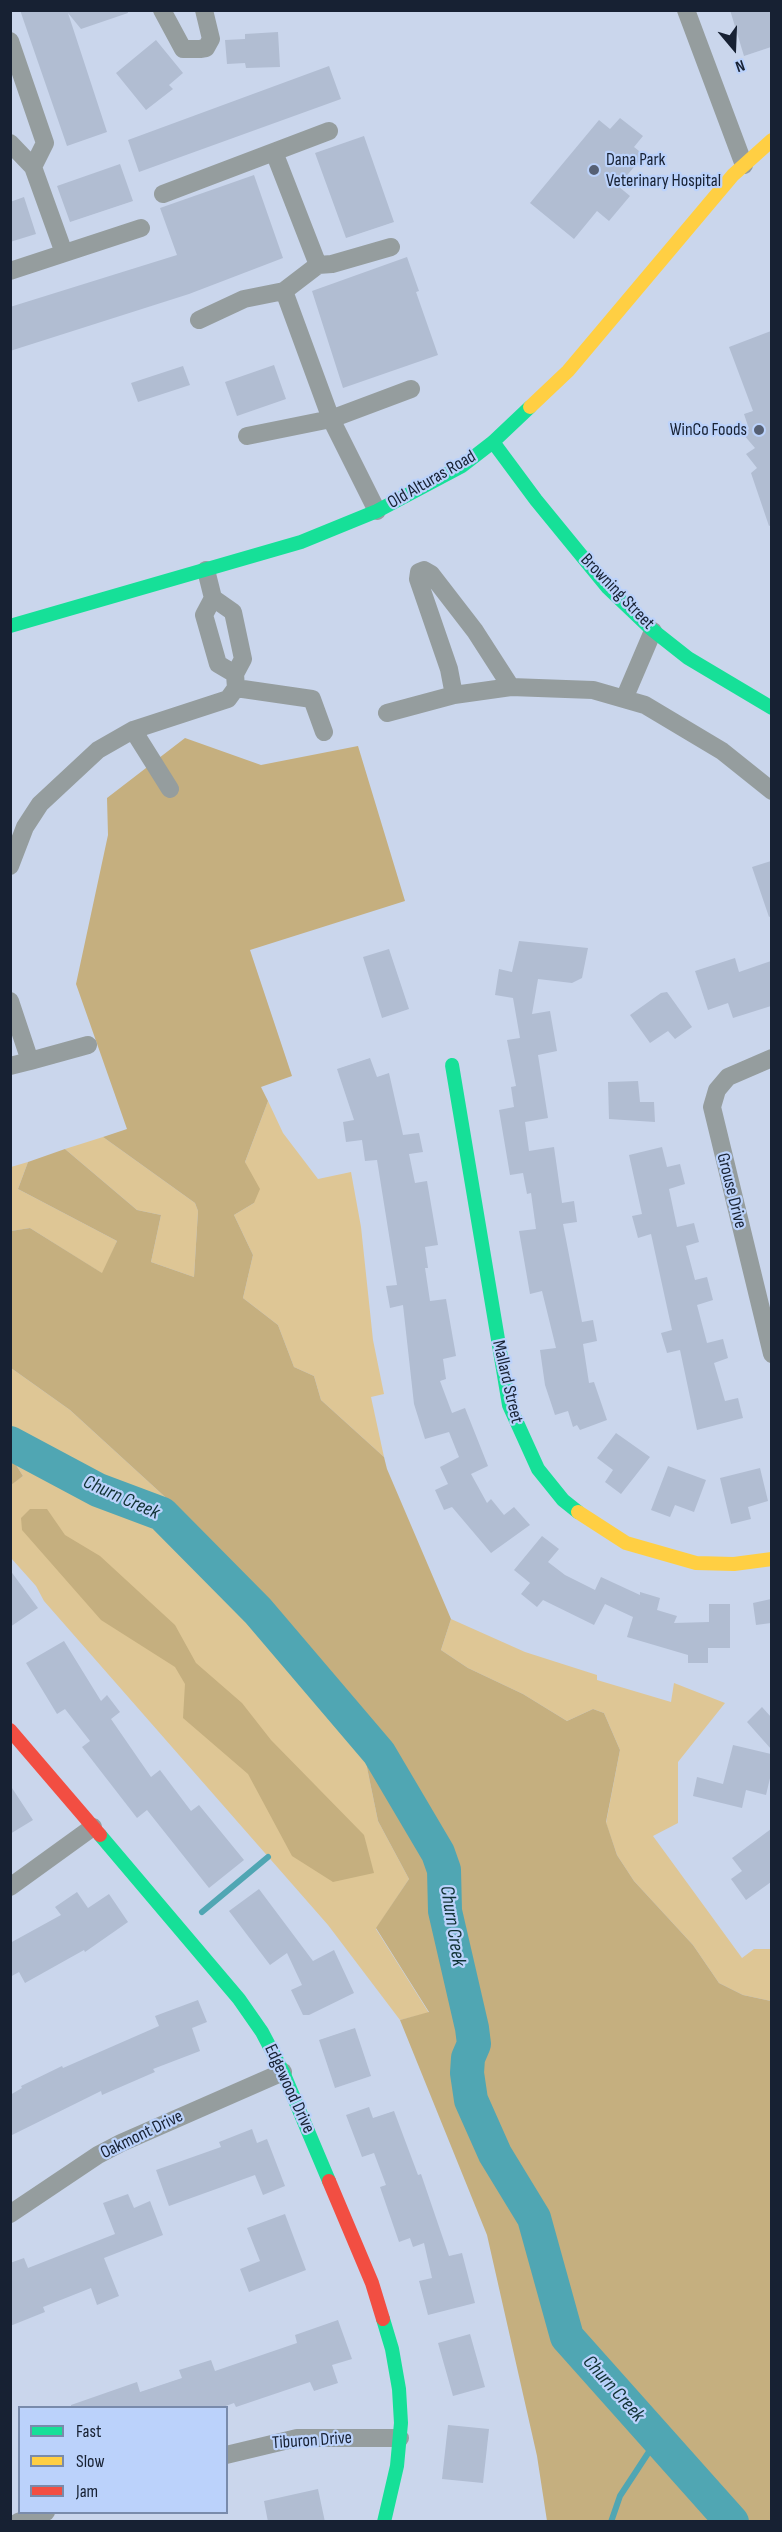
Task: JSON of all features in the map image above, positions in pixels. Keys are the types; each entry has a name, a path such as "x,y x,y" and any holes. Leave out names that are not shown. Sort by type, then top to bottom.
{"street":[{"path":"162,10 183,49 200,49 206,48 211,39 204,10"},
{"path":"686,10 744,165"},
{"path":"10,40 45,143 33,167"},
{"path":"163,195 329,131"},
{"name":"Old Alturas Road","path":"10,626 301,542 377,511 462,466 493,442 579,359 744,165 771,140"},
{"path":"10,143 33,167 64,253"},
{"path":"274,152 318,265"},
{"path":"10,271 141,228"},
{"path":"199,320 244,298 284,291 318,265 332,264 391,247"},
{"path":"284,291 331,419 377,511"},
{"path":"247,436 331,419 411,389"},
{"name":"Browning Street","path":"493,442 536,500 608,588 653,631 698,664 771,708"},
{"path":"10,866 18,823 98,750 133,730 228,699 243,659 233,612 213,598 206,570"},
{"path":"454,695 449,669 418,579 418,572 424,570 430,574 475,631 511,687"},
{"path":"213,598 204,615 218,664 236,681 312,699 324,732"},
{"path":"624,699 653,631"},
{"path":"387,713 454,695 511,687 593,690 645,705 722,751 771,791"},
{"path":"133,730 170,789"},
{"path":"10,1001 30,1060"},
{"path":"10,1066 88,1045"},
{"name":"Grouse Drive","path":"771,1058 728,1077 717,1090 712,1107 771,1354"},
{"name":"Mallard Street","path":"452,1065 509,1405 516,1425 538,1468 559,1495 585,1518 644,1550 696,1563 734,1564 771,1559"},
{"name":"Edgewood Drive","path":"10,1731 247,2010 283,2072 383,2316 398,2378 400,2438 397,2466 384,2522"},
{"path":"10,1887 93,1827"},
{"name":"Oakmont Drive","path":"10,2214 98,2155 283,2072"},
{"name":"Tiburon Drive","path":"228,2455 297,2438 400,2438"},
{"path":"18,2522 40,2514"}],"shaded area":[{"path":"185,738 261,765 358,746 405,901 250,950 292,1076 261,1087 268,1101 245,1162 260,1189 254,1203 234,1215 253,1255 243,1298 278,1325 294,1367 314,1376 321,1400 384,1457 387,1469 451,1619 441,1650 468,1668 523,1694 567,1721 593,1709 604,1713 620,1750 606,1822 617,1855 634,1881 693,1945 719,1983 743,1995 771,2001 771,2521 547,2521 537,2456 487,2235 400,2020 429,2012 376,1928 409,1879 378,1821 356,1714 187,1517 70,1410 11,1368 11,1231 30,1228 102,1273 117,1241 18,1189 28,1162 65,1149 137,1210 161,1215 151,1262 194,1277 198,1211 195,1203 103,1137 127,1129 76,984 108,835 107,798"},
{"path":"268,1101 283,1133 318,1179 351,1172 361,1227 373,1340 384,1394 371,1397 384,1457 321,1400 314,1376 294,1367 278,1325 243,1298 253,1255 234,1215 254,1203 245,1162"},
{"path":"103,1137 195,1203 198,1211 194,1277 151,1262 161,1215 137,1210 65,1149"},
{"path":"28,1162 18,1189 117,1241 103,1274 30,1228 11,1231 11,1167"},
{"path":"11,1368 70,1410 187,1517 356,1714 378,1821 409,1879 376,1929 429,2013 400,2020 328,1925 44,1601 36,1586 11,1558 10,1485 23,1476 11,1457"},
{"path":"11,1457 23,1476 10,1485"},
{"path":"30,1509 47,1509 65,1535 100,1556 175,1625 196,1663 242,1703 271,1740 364,1835 374,1873 333,1882 292,1856 248,1774 183,1718 185,1684 175,1667 101,1620 22,1530 21,1518"},
{"path":"451,1619 525,1652 597,1675 597,1680 671,1702 674,1683 725,1703 678,1762 678,1823 653,1836 742,1958 754,1949 771,1949 771,2001 743,1995 719,1983 693,1945 634,1881 617,1855 606,1823 620,1750 604,1713 593,1709 567,1721 523,1694 468,1668 441,1650"}],"building":[{"path":"20,10 127,10 128,13 81,29 68,13 107,132 67,146"},
{"path":"730,10 771,10 771,47 744,56"},
{"path":"278,32 280,67 246,68 245,63 227,64 225,40 245,39 245,34"},
{"path":"156,40 183,73 169,85 173,89 146,110 116,73"},
{"path":"329,66 341,99 139,172 128,140"},
{"name":"Dana Park Veterinary Hospital","path":"620,118 643,136 634,147 644,155 618,186 630,196 609,221 597,211 574,239 530,203 599,120 610,129"},
{"path":"364,136 394,222 346,238 315,153"},
{"path":"120,164 133,201 70,222 57,186"},
{"path":"254,175 283,258 189,294 10,351 10,307 177,255 160,208"},
{"path":"24,197 36,234 10,242 10,202"},
{"path":"407,257 419,291 416,292 438,355 343,388 312,291"},
{"name":"WinCo Foods","path":"771,331 771,525 769,526 751,473 757,468 746,454 755,448 743,434 749,429 744,414 753,411 729,347"},
{"path":"274,365 286,399 237,416 225,382"},
{"path":"183,366 190,385 138,402 131,383"},
{"path":"771,861 771,916 769,917 752,867"},
{"path":"519,941 588,948 582,978 572,983 538,979 532,1014 550,1011 557,1051 538,1055 548,1118 525,1122 529,1151 554,1147 562,1203 574,1201 577,1222 563,1224 582,1322 593,1320 597,1341 583,1344 589,1383 594,1382 607,1420 580,1430 577,1425 573,1427 568,1411 555,1415 545,1385 540,1350 556,1348 542,1291 530,1294 519,1231 536,1229 531,1193 527,1194 523,1173 510,1175 499,1110 514,1107 511,1087 516,1086 507,1040 520,1038 513,998 495,995 499,969 512,972"},
{"path":"389,949 409,1009 382,1018 363,957"},
{"path":"735,958 739,972 771,961 771,1006 733,1018 728,1003 708,1010 695,971"},
{"path":"667,992 692,1027 675,1039 668,1031 650,1043 630,1015 661,993"},
{"path":"370,1058 377,1077 389,1073 403,1135 419,1133 423,1152 409,1154 415,1183 427,1181 438,1245 425,1247 428,1268 425,1268 430,1301 446,1299 456,1356 443,1359 446,1379 440,1381 452,1413 465,1408 488,1466 471,1474 487,1503 491,1499 504,1515 514,1507 530,1525 491,1553 452,1507 444,1510 435,1490 448,1484 440,1467 459,1457 449,1432 425,1439 414,1404 403,1305 390,1308 386,1286 397,1285 377,1160 365,1161 362,1140 346,1142 343,1122 354,1120 337,1069"},
{"path":"638,1081 640,1102 654,1102 655,1122 609,1119 608,1082"},
{"path":"662,1147 667,1167 680,1164 685,1184 669,1189 677,1227 694,1223 699,1242 686,1246 695,1280 707,1277 713,1300 697,1305 707,1343 723,1339 728,1358 714,1363 725,1401 738,1398 743,1418 697,1430 680,1350 667,1353 661,1333 672,1330 651,1234 638,1238 632,1216 642,1214 629,1155"},
{"path":"616,1433 650,1457 621,1494 605,1482 613,1470 597,1458"},
{"path":"668,1466 706,1480 694,1512 675,1505 670,1517 651,1510"},
{"path":"760,1468 768,1501 748,1507 751,1519 731,1524 720,1478"},
{"path":"542,1536 559,1549 548,1562 565,1575 595,1590 601,1577 640,1595 640,1592 660,1598 657,1610 677,1616 674,1623 709,1622 709,1604 730,1604 730,1648 708,1648 708,1663 688,1663 688,1655 627,1637 633,1617 605,1604 594,1625 543,1600 537,1607 521,1594 530,1583 514,1570"},
{"path":"10,1570 38,1608 10,1627"},
{"path":"771,1599 771,1623 756,1625 753,1603"},
{"path":"64,1641 101,1701 107,1695 120,1712 111,1719 151,1777 160,1770 191,1811 199,1805 244,1860 209,1888 147,1810 137,1818 82,1747 90,1741 65,1709 57,1714 26,1663"},
{"path":"762,1707 771,1717 771,1749 747,1722"},
{"path":"733,1745 771,1754 771,1774 766,1795 746,1790 742,1808 693,1796 697,1777 723,1784"},
{"path":"10,1785 33,1820 10,1834"},
{"path":"771,1829 771,1882 746,1900 731,1879 742,1871 732,1858"},
{"path":"259,1889 313,1961 334,1950 354,1993 309,2015 303,2015 291,1990 302,1985 287,1953 270,1965 229,1911"},
{"path":"77,1892 88,1908 109,1894 128,1922 85,1952 84,1950 25,1983 19,1972 10,1977 10,1943 61,1915 55,1907"},
{"path":"198,2000 207,2022 192,2028 200,2051 153,2069 155,2072 102,2095 101,2091 10,2136 10,2095 22,2088 21,2086 62,2066 63,2068 159,2026 155,2016"},
{"path":"355,2028 371,2076 335,2088 319,2040"},
{"path":"369,2107 373,2118 394,2111 418,2175 421,2174 449,2256 462,2253 475,2303 428,2315 419,2281 432,2278 424,2243 413,2247 410,2238 399,2242 380,2187 386,2185 374,2153 362,2157 346,2115"},
{"path":"252,2129 257,2143 267,2139 285,2186 263,2195 255,2175 169,2206 156,2170 221,2147 219,2142"},
{"path":"128,2194 134,2208 150,2201 163,2235 104,2258 119,2296 97,2305 91,2288 43,2307 45,2312 10,2326 10,2263 24,2258 28,2268 115,2234 103,2203"},
{"path":"285,2214 306,2270 249,2292 240,2269 260,2261 247,2228"},
{"path":"338,2320 352,2359 332,2365 338,2383 314,2391 310,2382 236,2407 234,2403 226,2406 71,2406 137,2382 140,2392 182,2378 179,2370 211,2360 215,2371 297,2343 295,2335"},
{"path":"470,2334 485,2387 453,2396 438,2343"},
{"path":"448,2425 489,2429 483,2483 442,2479"},
{"path":"318,2489 325,2522 268,2522 264,2501"}],"waterway":[{"name":"Churn Creek","path":"10,1443 98,1490 162,1514 258,1611 379,1753 438,1853 444,1870 445,1911 474,2044 468,2058 467,2073 471,2100 495,2154 534,2218 567,2337 732,2522"},
{"path":"202,1912 268,1857"},
{"path":"611,2522 620,2496 658,2438"}],"traffic: fast":[{"path":"10,626 301,542 377,511 462,466 493,442 530,407"},
{"path":"493,442 536,500 608,588 650,628 688,658 772,708"},
{"path":"452,1065 509,1405 538,1469 563,1500 578,1512"},
{"path":"100,1835 239,1999 262,2032 283,2072 329,2181"},
{"path":"383,2319 392,2349 399,2389 401,2423 397,2466 384,2522"}],"traffic: slow":[{"path":"530,407 568,371 733,175 772,140"},
{"path":"578,1512 626,1543 696,1563 734,1564 772,1559"}],"traffic: jam":[{"path":"10,1730 100,1835"},
{"path":"329,2181 372,2283 383,2319"}],"place":[{"name":"Dana Park Veterinary Hospital","path":"594,170"},
{"name":"WinCo Foods","path":"759,430"}]}
